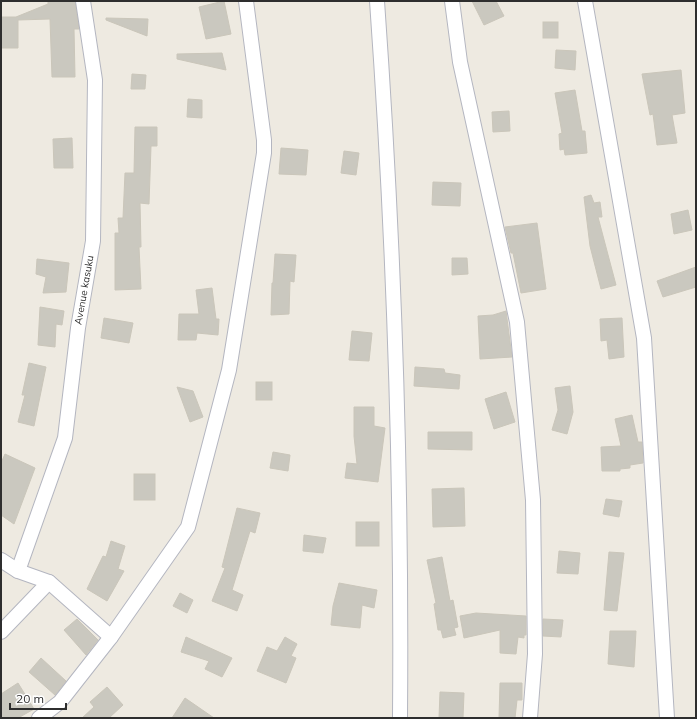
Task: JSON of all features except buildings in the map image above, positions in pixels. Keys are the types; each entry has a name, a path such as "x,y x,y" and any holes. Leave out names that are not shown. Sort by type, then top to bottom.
{"street":[{"name":"Avenue kasuku","path":"18,571 65,438 78,328 93,241 95,80 83,1"},
{"path":"39,718 60,702 111,637 188,528 229,370 264,153 264,140 246,1"},
{"path":"377,1 390,197 394,319 401,582 400,718"},
{"path":"452,1 460,62 517,322 534,500 535,654 530,718"},
{"path":"585,1 644,338 667,718"},
{"path":"1,560 18,571 49,582 111,637"},
{"path":"1,632 49,582"}]}
